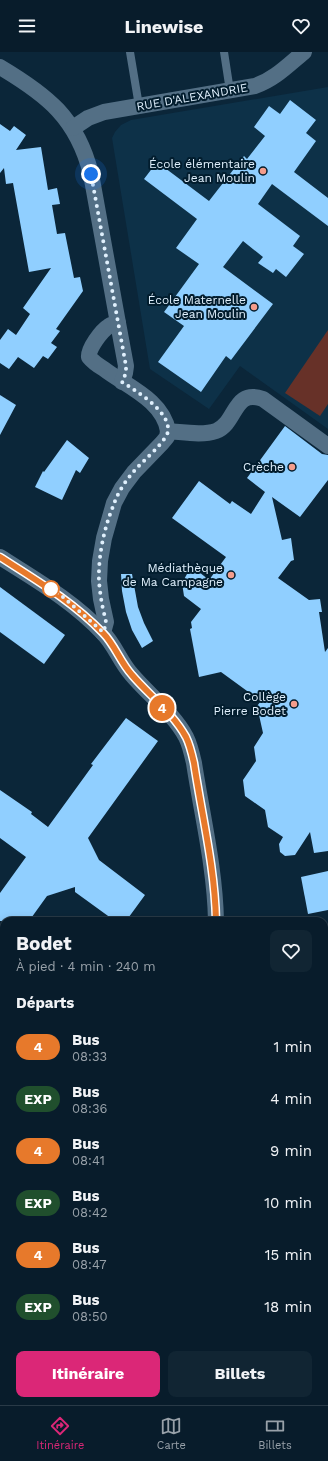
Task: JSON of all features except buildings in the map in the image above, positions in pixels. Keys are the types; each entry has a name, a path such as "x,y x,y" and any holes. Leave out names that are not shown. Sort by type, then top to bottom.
{"street":[{"name":"RUE D'ALEXANDRIE","path":"73,128 88,118 104,112 255,86 276,76 304,52"},
{"path":"0,66 43,95 60,112 73,128 87,157 126,366 126,373 122,382"},
{"path":"103,632 106,622 99,581 100,561 110,514 122,488 134,472 167,437 168,431 167,424 163,416 154,405 92,360 89,353 90,348 108,326 118,323"},
{"path":"168,431 205,433 215,431 222,427 239,403 249,397 255,396 263,399 328,446"},
{"path":"0,557 63,597 103,632 112,643 128,670 172,718 186,736 191,750 210,863 216,901 216,917"}],"lane":[{"path":"130,52 139,106"},
{"path":"224,52 230,91"}],"shaded area":[{"path":"328,87 328,429 240,366 209,409 150,369 112,138 121,125 131,120"},
{"path":"328,330 328,404 320,416 285,393"}],"bus line":[{"name":"4","path":"0,557 63,597 103,632 112,643 123,665 172,718 186,736 194,763 216,901 216,917"}],"place":[{"name":"École élémentaire Jean Moulin","path":"263,171"},
{"name":"École Maternelle Jean Moulin","path":"254,307"},
{"name":"Crèche","path":"292,467"},
{"name":"Médiathèque de Ma Campagne","path":"231,575"},
{"name":"Collège Pierre Bodet","path":"294,704"}],"route":[{"path":"51,589 63,597 103,632 106,622 99,581 100,561 111,511 122,488 148,456 167,437 168,431 167,424 163,416 154,405 122,382 126,373 126,366 120,340 91,174"}]}
